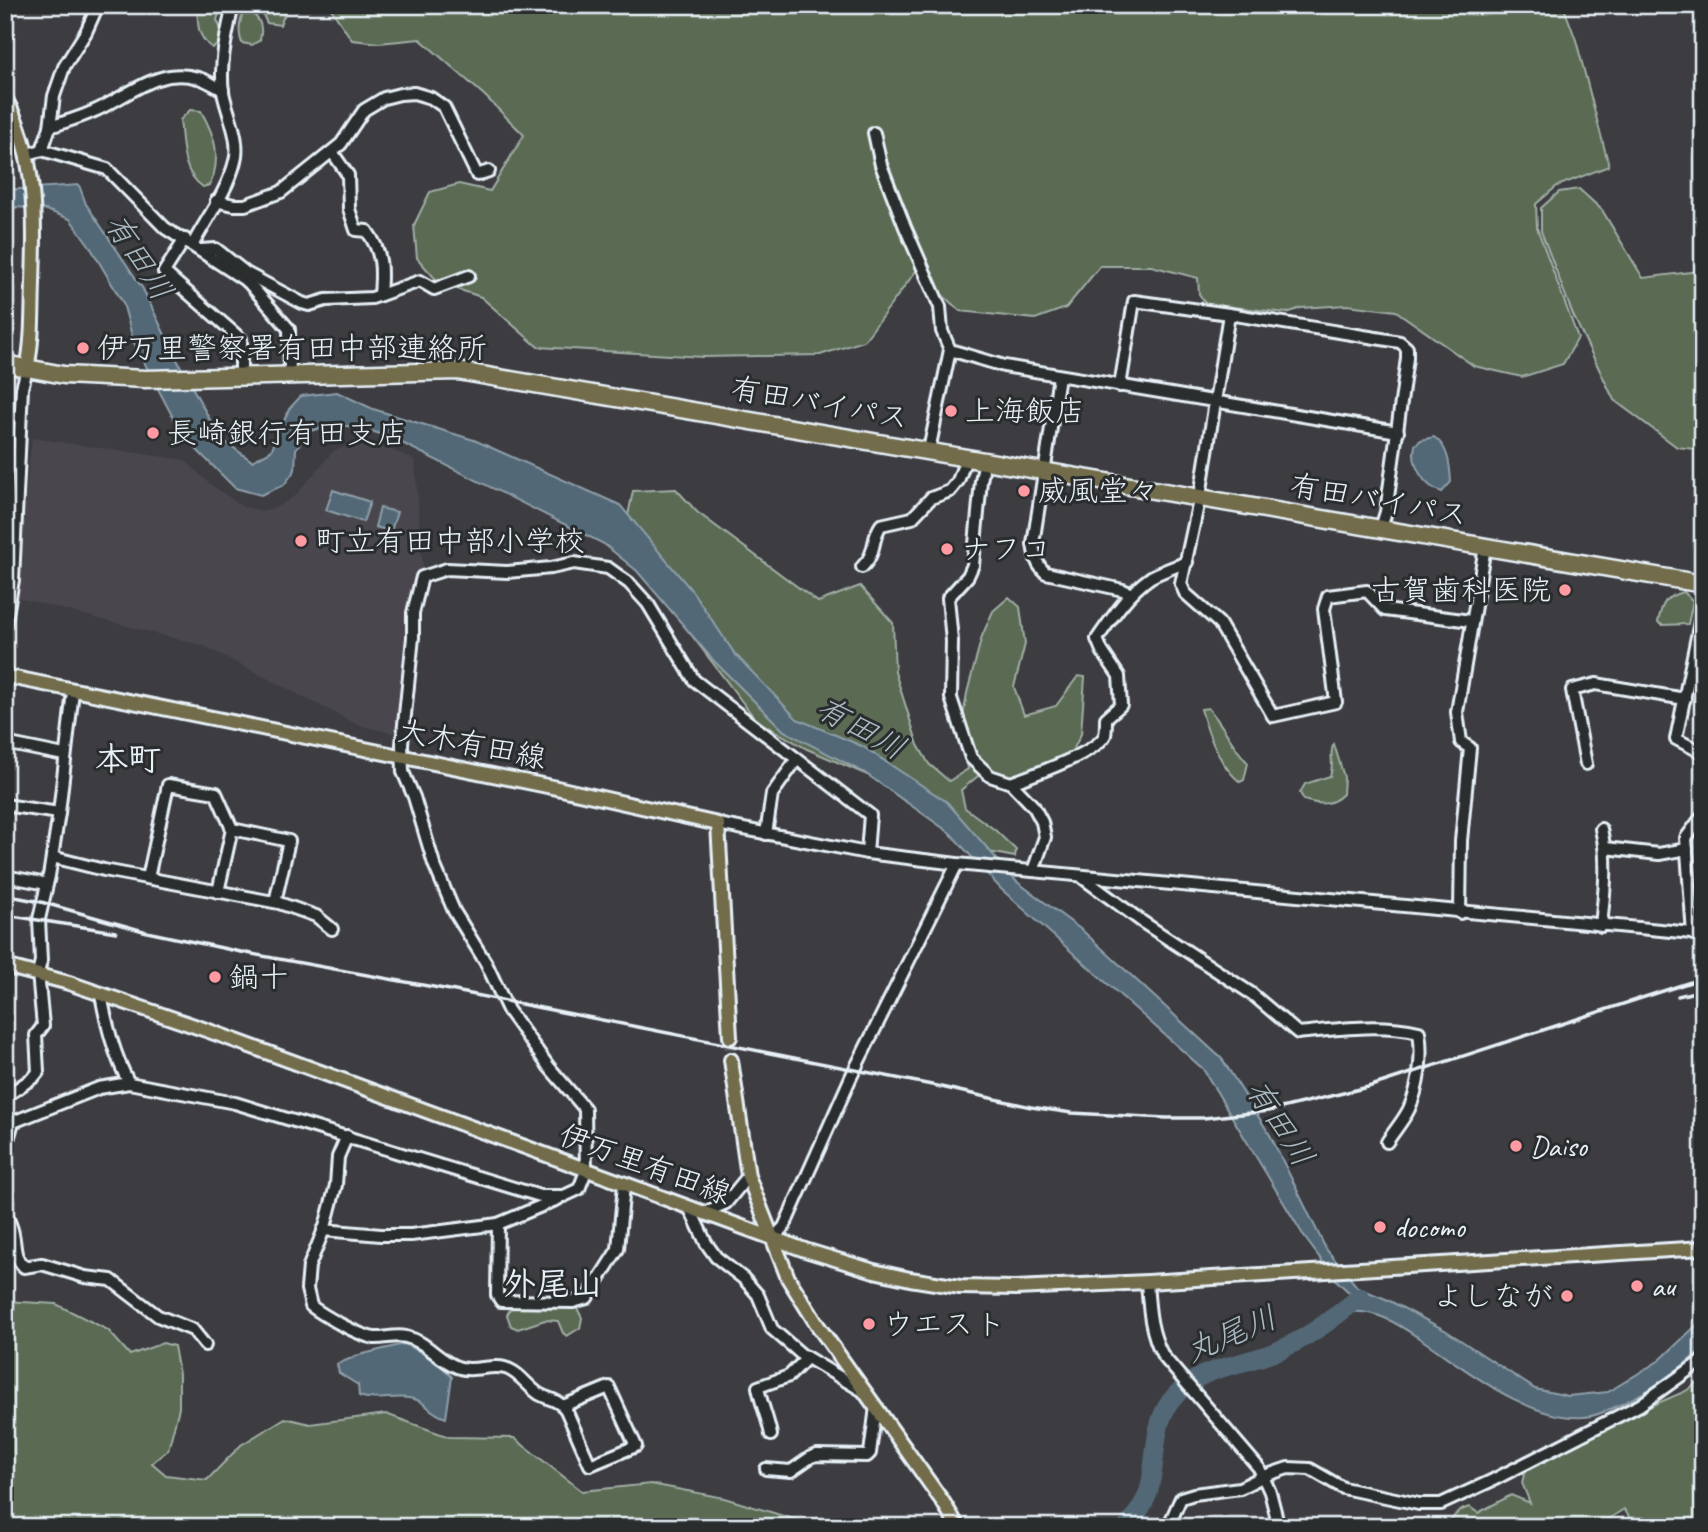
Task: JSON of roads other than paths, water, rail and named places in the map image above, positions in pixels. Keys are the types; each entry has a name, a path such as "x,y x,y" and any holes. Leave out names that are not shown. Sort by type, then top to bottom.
{"highway":[{"name":"有田バイパス","path":"5,364 64,375 145,379 458,371 1703,584"}],"main road":[{"path":"5,98 23,137 32,181 34,239 31,348 27,369"},
{"name":"大木有田線","path":"5,676 718,824"},
{"path":"718,824 730,1037"},
{"name":"伊万里有田線","path":"7,969 38,974 234,1041 773,1238 874,1271 960,1287 1015,1288 1147,1282 1703,1248"},
{"path":"732,1060 748,1176 788,1278 958,1527"}],"street":[{"path":"42,150 50,127 54,96 64,67 86,32 98,5"},
{"path":"233,5 224,56 223,90 236,139 236,160 193,244 164,272 241,339 241,376"},
{"path":"50,127 91,113 141,84 169,75 199,78 223,90"},
{"path":"216,201 245,205 281,192 332,152 347,137 364,110 394,95 414,93 431,98 444,107 477,175 489,171"},
{"path":"874,133 881,165 940,307 942,331 950,350 929,450"},
{"path":"28,154 42,150 107,169 165,228 248,282 289,329 290,374"},
{"path":"332,152 348,175 349,209 356,230 367,231 373,239 382,265 380,295"},
{"path":"193,244 216,249 246,273 302,303 309,304 326,300 372,298 420,281 434,289 469,276"},
{"path":"1120,386 1134,301 1400,342 1407,348 1407,358 1386,512 1381,528"},
{"path":"1230,314 1200,496 1181,584 1185,593 1219,623 1272,716 1336,702 1324,609 1328,596 1367,591 1385,610 1471,621"},
{"path":"950,350 1004,366 1398,432"},
{"path":"5,626 22,388 27,369"},
{"path":"1059,376 1033,544 1039,568 1046,573 1131,594"},
{"path":"862,567 870,559 881,525 912,518 931,498 950,491 958,481 967,456"},
{"path":"985,460 973,565 968,576 948,598 952,640 951,698 971,758 990,776 1011,783 1034,807 1042,822 1045,837 1033,871"},
{"path":"1460,913 1464,796 1470,748 1461,742 1457,712 1485,547"},
{"path":"1011,783 1072,759 1105,735 1106,718 1121,705 1119,676 1097,639 1131,594 1153,576 1186,562"},
{"path":"323,1230 411,1235 498,1224 579,1189 586,1171 585,1109 549,1067 508,1010 486,963 454,911 434,864 414,797 403,772 401,757 413,637 412,613 422,577 447,569 508,572 551,569 574,564 608,568 629,583 648,604 694,680 870,815 867,853"},
{"path":"1703,607 1676,739 1703,753"},
{"path":"1586,764 1572,690 1596,684 1685,699"},
{"path":"5,1097 38,1072 36,1035 43,1026 38,974 41,961 39,919 59,813 73,691"},
{"path":"5,743 64,755"},
{"path":"766,834 772,793 797,759"},
{"path":"148,878 168,785 216,793 232,829 218,891"},
{"path":"5,805 59,813"},
{"path":"718,824 867,853 957,864 1698,934 1686,838 1703,815"},
{"path":"232,829 289,841 275,902"},
{"path":"1601,829 1606,867 1601,926"},
{"path":"1605,848 1659,854 1687,849"},
{"path":"52,857 275,902 316,916 332,929"},
{"path":"773,1238 784,1227 851,1077 957,864"},
{"path":"5,876 47,884"},
{"path":"1083,877 1144,923 1252,994 1298,1032 1345,1028 1400,1028 1419,1032 1421,1045 1418,1082 1408,1110 1387,1142"},
{"path":"101,995 112,1044 129,1083"},
{"path":"13,1122 99,1088 129,1083 235,1103 495,1180 540,1196 564,1196"},
{"path":"5,1111 13,1122"},
{"path":"5,1150 13,1122"},
{"path":"347,1136 338,1157 336,1185 323,1230 309,1266 307,1289 311,1306 323,1316 375,1338 406,1337 423,1344 455,1367 504,1367 511,1370 539,1394 563,1406 590,1465 636,1446 609,1387 563,1406"},
{"path":"704,1213 726,1203 748,1176"},
{"path":"498,1224 497,1295 501,1301 573,1302 587,1298 618,1249 624,1185"},
{"path":"689,1207 706,1243 716,1257 744,1279 758,1295 772,1329 807,1358 866,1392"},
{"path":"5,1211 13,1234 14,1250 18,1261 24,1267 42,1264 85,1277 111,1280 158,1316 194,1330 205,1345"},
{"path":"1147,1282 1153,1338 1163,1356 1264,1476 1278,1516 1279,1527"},
{"path":"771,1435 758,1387 789,1376 807,1358"},
{"path":"1168,1527 1181,1498 1240,1488 1288,1468 1310,1469 1343,1488 1419,1504 1441,1504 1640,1405 1703,1360"},
{"path":"766,1469 791,1471 817,1455 867,1456 870,1453 876,1407"}],"water":[{"name":"有田川","path":"79,185 86,204 143,289 175,356 220,438 252,461 271,451 289,409 301,396 337,392 373,409 474,440 620,505 693,592 735,654 797,719 862,746 947,802 1016,881 1083,931 1222,1059 1270,1135 1326,1249 1358,1288 1386,1299 1445,1330 1535,1389 1568,1396 1608,1392 1660,1360 1703,1319 1703,1348 1666,1379 1626,1402 1593,1416 1562,1416 1541,1411 1497,1390 1387,1319 1369,1313 1351,1312 1354,1297 1337,1281 1305,1238 1203,1069 1001,889 950,833 865,773 784,731 713,660 637,571 604,544 390,437 358,427 334,425 310,431 296,449 295,470 284,485 261,495 235,488 178,427 134,343 123,303 89,245 70,219 46,210 17,207 5,214 5,190"},
{"path":"1434,437 1446,451 1449,463 1451,482 1442,492 1424,480 1415,460 1415,445 1421,440"},
{"path":"333,490 370,502 363,522 326,510"},
{"path":"380,508 397,512 391,531 375,527"},
{"path":"404,1344 430,1358 452,1377 446,1418 436,1414 420,1401 410,1398 373,1399 359,1396 358,1385 339,1373 337,1364 359,1355"}],"waterway":[{"path":"5,12 8,5"},
{"name":"丸尾川","path":"1127,1527 1143,1505 1149,1490 1160,1422 1170,1402 1182,1389 1209,1373 1294,1343 1324,1325 1360,1297"}],"tunnel":[{"path":"730,1037 731,1060"}],"railway":[{"path":"5,895 41,902 147,932 241,952 450,990 1031,1107 1072,1113 1166,1118 1204,1118 1269,1111 1368,1087 1703,978"},
{"path":"5,915 116,932"},
{"path":"1678,996 1703,990"}],"place":[{"name":"伊万里警察署有田中部連絡所","path":"83,348"},
{"name":"上海飯店","path":"951,411"},
{"name":"長崎銀行有田支店","path":"153,433"},
{"name":"威風堂々","path":"1024,491"},
{"name":"町立有田中部小学校","path":"301,541"},
{"name":"ナフコ","path":"947,549"},
{"name":"古賀歯科医院","path":"1565,590"},
{"name":"鍋十","path":"215,977"},
{"name":"Daiso","path":"1516,1146"},
{"name":"docomo","path":"1380,1227"},
{"name":"au","path":"1637,1286"},
{"name":"よしなが","path":"1567,1296"},
{"name":"ウエスト","path":"869,1324"}],"district":[{"name":"本町","path":"128,759"},
{"name":"外尾山","path":"553,1284"}]}
